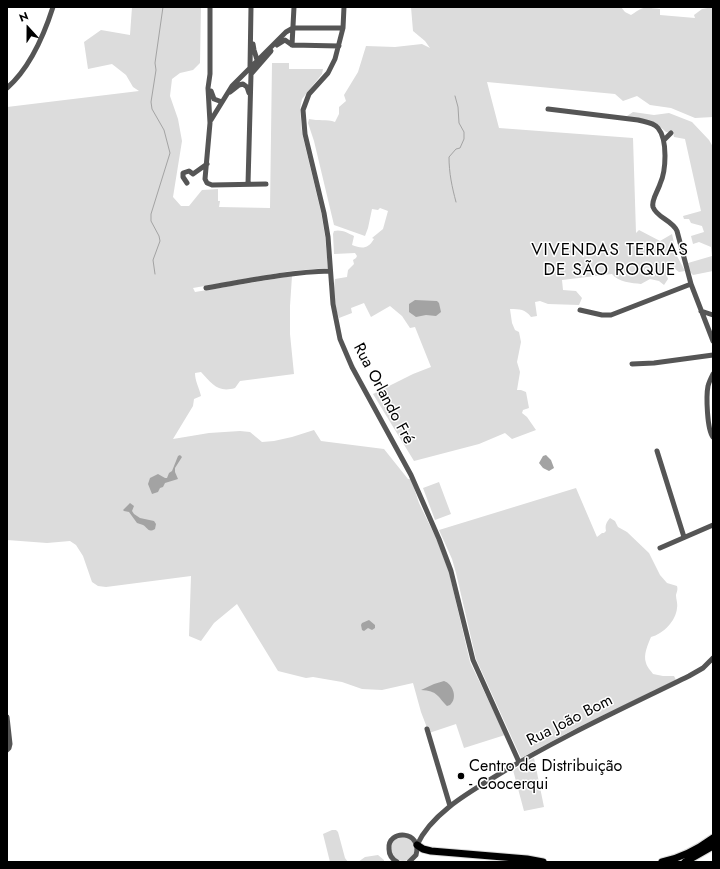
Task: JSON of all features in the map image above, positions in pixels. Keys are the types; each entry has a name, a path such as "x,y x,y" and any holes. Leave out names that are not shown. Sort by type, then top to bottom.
{"highway":[{"path":"662,862 692,852 713,838"},
{"path":"417,845 423,849 431,851 527,859 543,862"},
{"path":"685,862 706,852 713,846"}],"street":[{"path":"7,88 32,55 53,7"},
{"path":"210,7 210,74 212,96 218,101 222,102"},
{"path":"250,68 251,7"},
{"path":"292,44 294,7"},
{"name":"Rua Orlando Fré","path":"344,7 343,28 339,46 328,74 309,94 303,110 305,134 324,213 328,237 333,304 340,340 352,367 411,475 451,571 473,660 519,762"},
{"path":"251,27 255,53 258,60 256,67"},
{"path":"210,123 232,86 286,32 293,28 343,28"},
{"path":"248,184 251,74 280,42 285,40 292,44 339,46"},
{"path":"255,53 258,55 265,53"},
{"path":"210,74 208,88 210,123 207,164 204,176 206,182 212,185 266,184"},
{"path":"245,74 245,82 249,92 250,108"},
{"path":"227,94 240,84 247,87"},
{"path":"548,109 638,120 653,124 658,128 664,140 664,172 661,184 654,199 653,208 675,226 691,284 713,341"},
{"path":"664,140 671,133"},
{"path":"187,183 183,177 183,173 189,171 193,174 207,164"},
{"path":"206,288 310,271 330,271"},
{"path":"580,310 602,315 611,315 691,284"},
{"path":"701,311 713,315"},
{"path":"632,364 654,363 713,355"},
{"path":"713,374 707,390 709,428 713,438"},
{"path":"657,451 684,537"},
{"path":"660,548 713,525"},
{"name":"Rua João Bom","path":"425,831 450,806 519,762 573,733 689,676 702,668 713,658"},
{"path":"7,717 10,744 7,750"},
{"path":"426,729 450,806"},
{"path":"397,862 391,860 388,850 392,839 400,835 409,836 425,831"},
{"path":"414,862 417,845 425,831"},
{"path":"409,836 417,845"},
{"path":"409,862 416,855"}],"shaded area":[{"path":"132,7 201,7 200,63 193,70 180,73 172,79 170,96 178,119 182,141 173,197 181,206 189,206 202,190 218,189 218,201 220,201 219,207 270,208 272,63 289,63 289,69 323,69 322,74 302,99 300,109 302,133 321,212 328,268 291,271 193,288 195,292 292,276 290,334 294,374 240,381 235,388 224,389 212,384 201,372 195,373 201,396 194,399 193,406 173,439 209,433 240,431 250,432 262,442 292,437 314,430 321,441 384,449 408,479 411,479 419,503 436,538 449,572 470,662 505,735 464,748 456,724 429,733 421,712 413,683 382,690 362,689 342,682 313,677 306,678 278,671 237,604 214,623 201,641 189,636 191,576 106,587 98,586 92,582 83,556 76,545 70,541 47,543 7,540 7,107 139,91 133,87 126,75 112,64 88,69 84,42 101,30 130,35"},
{"path":"411,7 621,7 625,12 631,15 639,10 647,8 660,9 660,15 695,18 694,15 702,9 713,7 713,117 695,118 671,108 650,105 637,96 623,101 615,94 487,82 499,128 633,138 636,233 639,230 660,241 672,234 677,256 685,271 679,272 674,268 666,273 668,279 664,285 659,281 650,279 641,284 629,283 618,279 612,274 562,280 563,290 576,291 582,298 579,305 548,304 540,301 535,302 537,316 531,317 527,312 522,310 510,309 512,323 515,330 519,332 521,342 517,362 520,372 517,390 526,392 529,408 523,410 522,413 527,417 536,430 512,439 505,433 479,444 414,461 373,394 413,374 431,367 415,327 410,328 402,316 390,306 371,317 364,303 351,308 352,313 339,318 334,298 335,279 347,277 348,270 354,264 353,260 357,256 355,253 334,254 334,231 342,231 354,236 352,245 359,247 367,246 374,239 372,238 383,229 388,211 380,208 378,210 372,209 365,236 334,225 314,141 308,123 309,119 335,122 339,114 339,107 346,101 344,95 358,72 366,46 395,47 422,44 430,48 425,41 413,31"},
{"path":"633,112 654,115 669,113 692,122 709,140 713,147 713,271 693,275 690,272 688,263 712,256 711,247 699,242 693,244 691,236 704,232 702,226 691,223 689,219 684,219 683,216 701,211 685,139 674,137 673,133 666,132 656,123 627,116"},
{"path":"415,300 437,301 441,312 436,316 426,315 416,317 409,312 409,304"},
{"path":"180,455 182,457 175,468 178,479 165,483 158,492 152,494 148,484 150,478 158,474 167,478 169,473 172,471 178,456"},
{"path":"546,455 551,460 554,468 549,471 543,468 539,463 543,456"},
{"path":"439,482 451,514 435,520 423,488"},
{"path":"576,488 597,537 606,531 606,524 610,518 615,521 618,527 627,532 649,553 660,575 667,583 677,586 677,606 674,618 664,630 651,637 645,657 648,667 653,674 674,676 676,680 573,730 521,758 476,659 452,559 439,530"},
{"path":"130,503 134,506 132,511 134,514 140,518 154,521 156,524 155,529 149,530 143,525 137,523 129,512 123,510"},
{"path":"369,620 375,625 375,628 372,630 368,628 364,631 362,630 362,623"},
{"path":"444,681 450,685 454,695 454,699 450,705 447,706 434,693 421,690"},
{"path":"534,758 544,807 524,811 513,770"},
{"path":"336,830 338,832 345,858 348,862 330,862 323,834"},
{"path":"403,837 408,838 414,844 414,854 408,860 403,861 398,860 392,854 391,849 392,844 398,838"},
{"path":"378,855 384,860 384,862 358,862 365,857"}],"waterway":[{"path":"155,274 153,260 160,241 151,221 151,214 170,153 164,130 152,109 151,102 163,7"},
{"path":"455,96 458,107 459,123 464,132 464,139 460,148 456,149 449,157 451,180 456,202"}],"place":[{"name":"Centro de Distribuição - Coocerqui","path":"461,776"}],"district":[{"name":"VIVENDAS TERRAS DE SÃO ROQUE","path":"610,261"}]}
